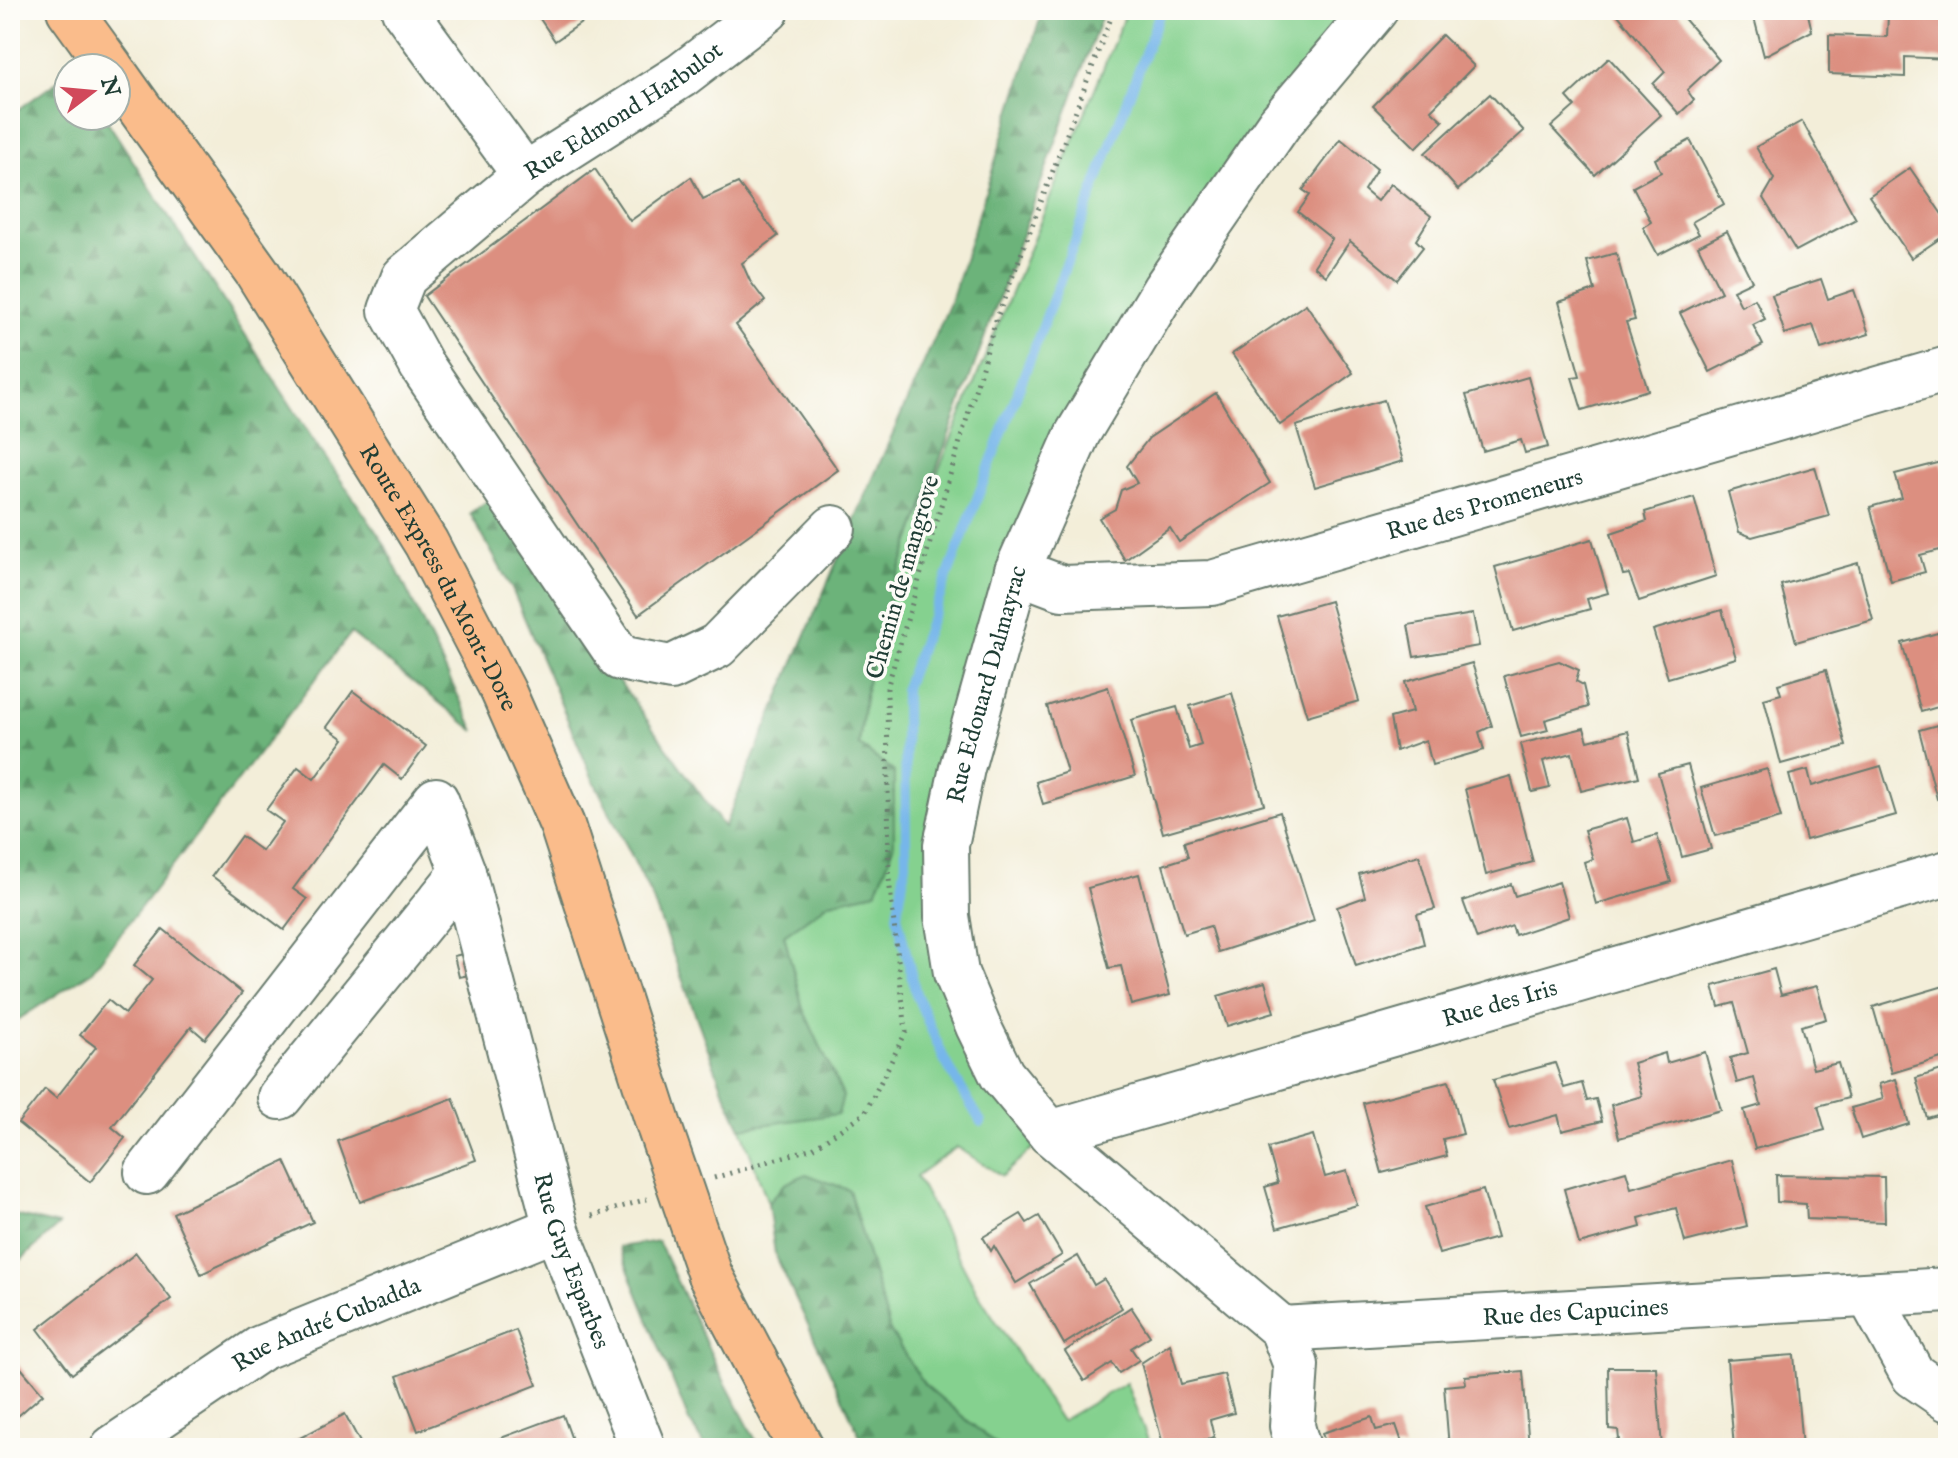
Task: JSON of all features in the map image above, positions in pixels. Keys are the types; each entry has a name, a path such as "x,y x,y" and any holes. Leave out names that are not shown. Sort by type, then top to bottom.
{"main road":[{"path":"69,10 99,52"},
{"name":"Route Express du Mont-Dore","path":"132,98 266,286 426,543 496,677 562,825 710,1275 801,1448"}],"street":[{"name":"Rue Edmond Harbulot","path":"404,10 525,175 682,75 767,10"},
{"name":"Rue Edouard Dalmayrac","path":"1282,1329 1050,1133 1002,1075 956,973 947,916 946,845 962,768 1017,571 1078,433 1164,290 1279,124 1375,10"},
{"path":"525,175 404,277 391,310 422,366 620,658 671,668 717,646 833,528"},
{"name":"Rue des Promeneurs","path":"1017,571 1062,588 1212,583 1948,369"},
{"name":"Rue Guy Esparbes","path":"147,1172 436,800 463,872 556,1228 643,1448"},
{"path":"280,1097 463,872"},
{"name":"Rue des Iris","path":"1050,1133 1948,873"},
{"name":"Rue André Cubadda","path":"113,1448 261,1348 556,1228"},
{"name":"Rue des Capucines","path":"1282,1329 1948,1290"},
{"path":"1869,1295 1913,1375 1948,1399"},
{"path":"1282,1329 1296,1365 1292,1426 1298,1448"}],"path":[{"name":"Chemin de mangrove","path":"709,1180 813,1148 865,1113 906,1032 889,879 887,688 995,323 1114,10"},
{"path":"634,1203 649,1198"}],"green space":[{"path":"1043,10 1104,10 881,621 866,687 859,745 894,772 894,846 876,892 830,902 784,935 803,1009 843,1096 838,1114 741,1128 723,1089 651,895 592,777 512,589 470,513 489,500 724,827 951,301"},
{"path":"1127,10 1375,10 1279,124 1017,571 947,916 1050,1133 1002,1176 957,1147 916,1176 977,1292 1061,1421 1126,1383 1151,1448 1000,1448 924,1384 890,1331 849,1190 785,1184 768,1203 741,1128 838,1113 843,1096 803,1009 784,935 830,902 876,892 894,847 894,772 859,745 867,684 881,621 919,518"},
{"path":"52,85 52,132 114,132 312,438 384,543 475,731 351,633 91,972 10,1025 10,113"},
{"path":"806,1174 849,1190 890,1331 924,1384 1000,1448 870,1448 859,1434 775,1254 768,1203 785,1184"},
{"path":"10,1214 59,1225 10,1270"},
{"path":"658,1241 719,1371 760,1448 706,1448 689,1421 619,1247"}],"building":[{"path":"534,10 600,10 555,41"},
{"path":"1624,10 1677,10 1719,60 1687,90 1694,100 1679,114 1653,84 1665,72 1618,15"},
{"path":"1752,10 1807,10 1812,31 1764,56"},
{"path":"1888,14 1948,16 1948,59 1905,57 1905,77 1829,74 1829,35 1887,37"},
{"path":"1442,35 1474,66 1431,110 1443,121 1416,148 1373,106"},
{"path":"1609,58 1661,115 1595,175 1551,127 1575,106 1567,97"},
{"path":"1490,94 1524,131 1458,190 1425,153"},
{"path":"1802,121 1856,219 1796,251 1763,198 1774,179 1756,147"},
{"path":"1341,139 1377,169 1364,190 1377,201 1391,184 1431,216 1416,240 1423,247 1397,280 1350,241 1326,276 1314,266 1332,239 1298,212 1310,195 1303,190"},
{"path":"1690,140 1724,204 1692,222 1699,234 1658,255 1643,227 1651,222 1633,187 1661,172 1655,159"},
{"path":"1910,168 1948,223 1948,233 1911,258 1869,196"},
{"path":"595,169 630,221 691,177 703,199 738,183 778,236 742,263 750,281 765,301 736,325 838,470 638,615 424,296"},
{"path":"1727,231 1752,281 1733,290 1741,306 1755,299 1765,319 1753,325 1763,345 1710,372 1680,313 1721,292 1698,246"},
{"path":"1616,253 1635,320 1626,322 1648,390 1582,410 1572,377 1580,376 1559,302 1595,290 1587,261"},
{"path":"1821,279 1828,299 1854,290 1869,334 1821,349 1813,325 1785,334 1772,295"},
{"path":"1306,304 1353,373 1280,425 1232,354"},
{"path":"1528,377 1548,447 1525,453 1521,440 1483,451 1466,395"},
{"path":"1216,393 1270,483 1179,542 1170,528 1125,560 1099,518 1115,509 1121,490 1137,483 1127,466 1149,438"},
{"path":"1384,400 1403,461 1315,487 1296,426"},
{"path":"1942,462 1948,483 1948,548 1920,555 1925,572 1891,581 1870,507 1902,498 1895,474"},
{"path":"1815,467 1829,516 1752,537 1739,532 1728,492"},
{"path":"1694,497 1716,576 1639,601 1629,574 1623,575 1611,533 1647,521 1645,512"},
{"path":"1592,539 1608,593 1587,599 1590,609 1513,631 1495,567"},
{"path":"1858,563 1873,620 1796,642 1781,585"},
{"path":"1330,601 1359,701 1307,716 1277,616"},
{"path":"1722,610 1736,658 1668,678 1653,630"},
{"path":"1473,614 1479,646 1414,657 1408,625"},
{"path":"1948,630 1948,704 1921,712 1902,643"},
{"path":"1559,661 1579,670 1576,681 1583,685 1588,707 1545,720 1548,730 1521,737 1504,676"},
{"path":"1472,663 1492,726 1479,732 1484,750 1432,765 1426,740 1396,751 1390,718 1412,712 1405,682"},
{"path":"1826,670 1846,746 1781,764 1764,699 1781,694 1778,684"},
{"path":"1108,687 1135,776 1043,804 1036,782 1067,772 1047,706"},
{"path":"353,691 426,746 402,779 384,765 293,889 307,899 284,930 212,876 241,836 262,851 283,822 266,810 298,767 314,779 344,739 327,727"},
{"path":"1232,693 1264,804 1163,833 1131,720 1177,707 1189,749 1201,745 1190,706"},
{"path":"1937,725 1940,735 1948,733 1948,796 1937,799 1919,730"},
{"path":"1584,728 1588,741 1628,731 1639,777 1581,791 1572,753 1543,761 1550,788 1532,792 1520,744"},
{"path":"1688,765 1711,849 1682,857 1658,773"},
{"path":"1881,766 1896,815 1806,840 1789,775 1808,770 1812,786"},
{"path":"1767,769 1781,818 1715,836 1701,788"},
{"path":"1511,776 1533,862 1486,875 1465,789"},
{"path":"1280,812 1314,921 1218,952 1210,926 1184,934 1163,865 1188,857 1184,842"},
{"path":"1627,818 1634,842 1657,835 1671,882 1596,904 1584,862 1593,859 1584,830"},
{"path":"1419,855 1435,909 1417,914 1424,944 1356,966 1337,907 1365,897 1359,874"},
{"path":"1139,874 1170,995 1131,1005 1121,966 1109,968 1088,888"},
{"path":"1559,882 1569,917 1515,935 1512,926 1477,939 1463,901 1511,884 1515,896"},
{"path":"163,929 242,993 205,1039 191,1027 112,1127 125,1138 90,1182 18,1123 45,1089 56,1098 96,1047 80,1035 108,1000 125,1014 152,980 134,965"},
{"path":"475,951 479,973 459,977 454,956"},
{"path":"1774,969 1781,995 1817,986 1826,1019 1801,1026 1813,1069 1838,1063 1848,1098 1818,1106 1825,1130 1755,1149 1744,1110 1761,1105 1754,1078 1737,1083 1730,1058 1748,1053 1734,1003 1719,1007 1713,986"},
{"path":"1265,982 1274,1012 1227,1026 1218,996"},
{"path":"1944,986 1948,1001 1948,1056 1892,1073 1873,1007"},
{"path":"1705,1052 1721,1110 1619,1138 1611,1105 1642,1096 1633,1063 1665,1053 1667,1063"},
{"path":"1555,1063 1564,1088 1582,1083 1587,1101 1596,1099 1602,1121 1562,1131 1558,1115 1509,1129 1493,1080"},
{"path":"1948,1068 1948,1112 1927,1118 1916,1078"},
{"path":"1896,1079 1909,1124 1861,1139 1851,1108 1883,1099 1879,1084"},
{"path":"1449,1081 1463,1134 1443,1139 1447,1156 1382,1173 1363,1103"},
{"path":"453,1098 476,1160 360,1202 338,1141"},
{"path":"1313,1135 1325,1177 1347,1171 1357,1205 1277,1228 1265,1187 1278,1183 1268,1148"},
{"path":"1732,1160 1747,1226 1685,1242 1676,1208 1639,1218 1641,1227 1579,1244 1564,1189 1626,1171 1631,1188"},
{"path":"285,1161 313,1222 201,1274 173,1213"},
{"path":"1776,1175 1884,1177 1885,1222 1807,1219 1806,1204 1777,1202"},
{"path":"1483,1190 1497,1238 1439,1254 1425,1207"},
{"path":"1021,1214 1027,1223 1039,1216 1062,1255 1016,1283 994,1246 991,1251 983,1237"},
{"path":"136,1253 171,1299 72,1374 38,1329"},
{"path":"1078,1256 1094,1285 1104,1279 1122,1308 1064,1344 1030,1284"},
{"path":"1131,1307 1150,1336 1131,1348 1139,1360 1119,1373 1112,1363 1084,1381 1065,1351"},
{"path":"516,1330 537,1385 418,1431 397,1376"},
{"path":"1170,1344 1181,1384 1224,1374 1234,1413 1210,1420 1214,1437 1164,1448 1141,1363"},
{"path":"10,1355 43,1394 10,1423"},
{"path":"1794,1355 1802,1448 1734,1448 1727,1360"},
{"path":"1608,1367 1656,1367 1662,1448 1612,1448 1611,1441 1619,1440 1618,1430 1609,1429"},
{"path":"1523,1371 1529,1448 1449,1448 1444,1386 1466,1384 1465,1376"},
{"path":"345,1414 363,1448 281,1448"},
{"path":"563,1415 575,1448 474,1448"},
{"path":"1372,1417 1376,1430 1396,1425 1404,1448 1327,1448 1322,1433"}],"waterway":[{"path":"981,1122 945,1061 916,994 897,915 906,863 905,688 1161,10"}]}
